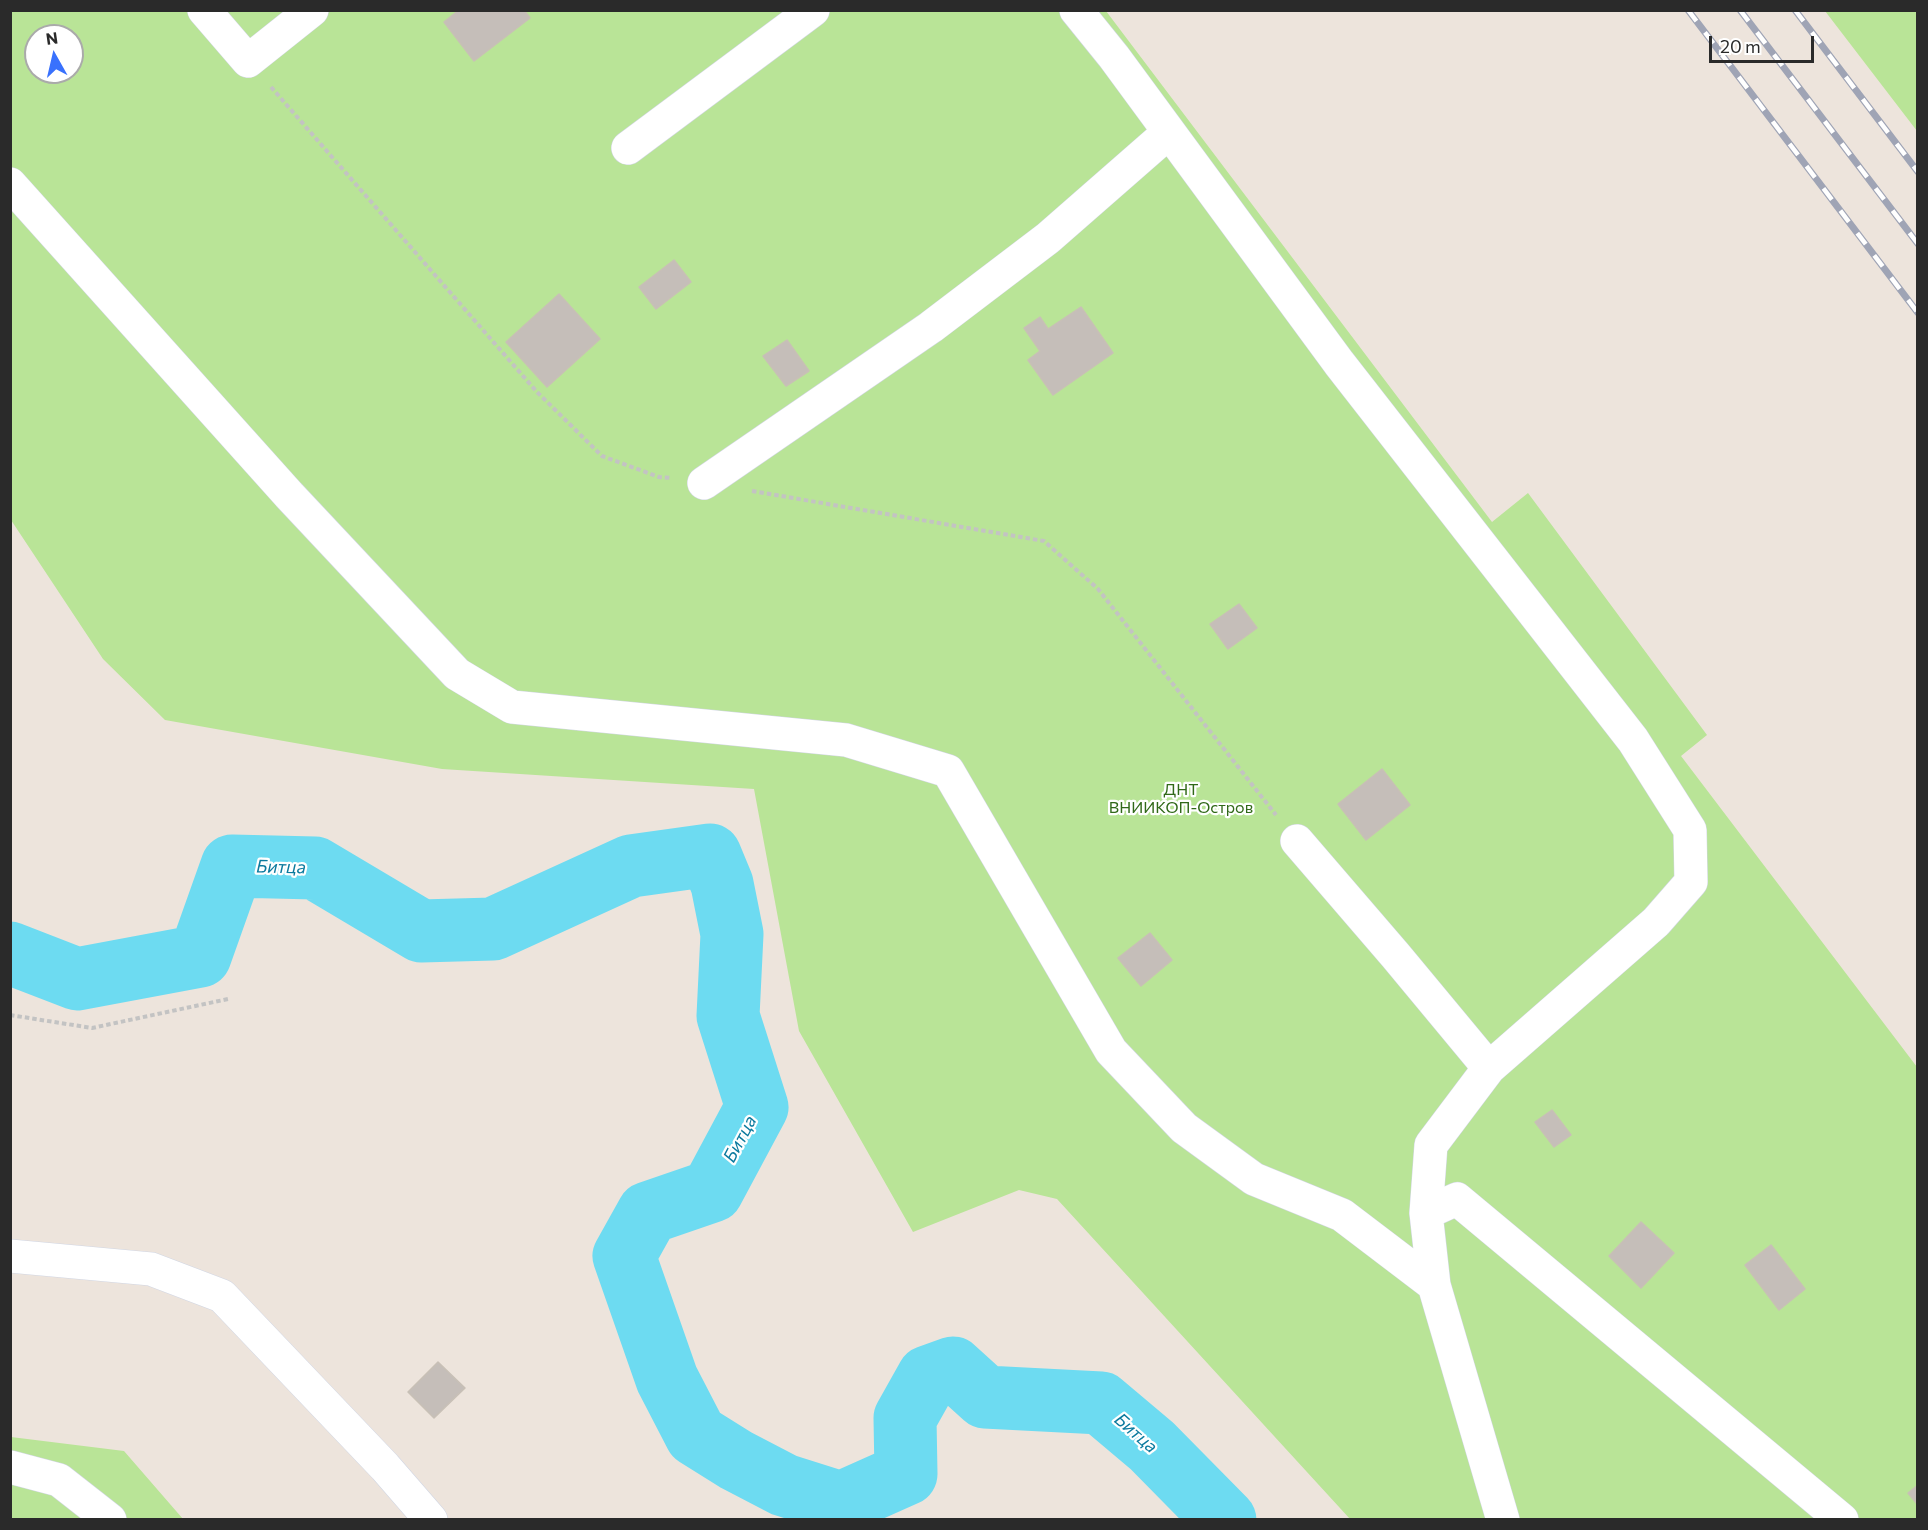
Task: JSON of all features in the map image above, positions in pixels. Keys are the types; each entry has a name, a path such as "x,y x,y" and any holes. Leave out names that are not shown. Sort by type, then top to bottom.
{"lane":[{"path":"204,10 248,61 312,10"},
{"path":"628,148 813,10"},
{"path":"1076,10 1114,57 1339,363 1633,740 1690,830 1690,882 1656,922 1489,1068 1431,1145 1426,1213 1434,1285 1503,1520"},
{"path":"704,483 931,327 1048,238 1168,133"},
{"path":"10,184 289,495 457,674 512,707 846,740 948,771 1111,1052 1184,1128 1254,1179 1342,1215 1434,1285"},
{"path":"1297,841 1489,1068"},
{"path":"1426,1213 1457,1199 1842,1520"},
{"path":"10,1256 151,1269 222,1296 385,1467 430,1520"},
{"path":"10,1467 59,1480 110,1520"}],"path":[{"path":"10,1015 92,1028 228,999"}],"green space":[{"name":"ДНТ ВНИИКОП-Остров","path":"10,11 1106,11 1492,522 1528,493 1707,735 1681,756 1917,1067 1917,1519 1350,1519 1057,1199 1019,1190 913,1232 799,1031 754,789 442,769 165,720 103,659 11,520"},
{"path":"1825,11 1917,11 1917,131"},
{"path":"11,1437 124,1451 183,1519 11,1520"}],"building":[{"path":"459,10 524,10 530,18 474,61 444,22"},
{"path":"674,260 691,282 656,309 639,287"},
{"path":"559,294 600,339 547,387 506,342"},
{"path":"1081,307 1113,353 1053,395 1028,360 1040,351 1024,328 1040,317 1048,329"},
{"path":"787,340 809,371 786,386 763,356"},
{"path":"1239,604 1257,628 1228,649 1210,624"},
{"path":"1382,769 1410,805 1366,840 1338,804"},
{"path":"1150,933 1172,960 1141,986 1118,958"},
{"path":"1552,1110 1571,1135 1554,1147 1535,1122"},
{"path":"1641,1222 1674,1253 1641,1288 1609,1256"},
{"path":"1771,1245 1805,1289 1779,1310 1745,1265"},
{"path":"438,1362 465,1388 434,1418 408,1392"},
{"path":"1918,1485 1918,1505 1908,1493"}],"waterway":[{"name":"Битца","path":"10,953 77,979 200,956 232,866 315,868 421,931 493,929 631,866 710,855 722,884 732,934 728,1016 757,1107 712,1191 648,1213 624,1256 667,1379 696,1435 736,1460 784,1485 841,1503 906,1474 905,1418 928,1377 953,1368 985,1397 1101,1403 1152,1446 1225,1520"}],"railway":[{"path":"1688,10 1918,313"},
{"path":"1740,10 1918,244"},
{"path":"1795,10 1918,172"}]}
